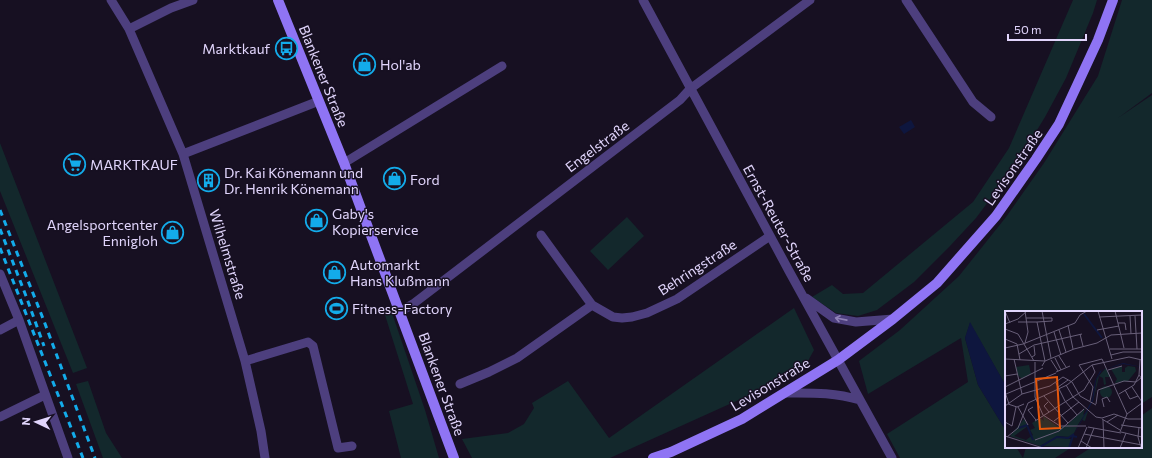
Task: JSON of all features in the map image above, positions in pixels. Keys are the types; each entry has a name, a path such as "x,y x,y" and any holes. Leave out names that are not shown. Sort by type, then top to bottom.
{"main road":[{"name":"Blankener Straße","path":"278,0 344,163 401,311 454,458"},
{"name":"Levisonstraße","path":"653,458 671,452 742,419 838,360 893,319 937,283 996,216 1059,124 1098,40 1113,0"}],"street":[{"name":"Wilhelmstraße","path":"111,0 129,29 183,154 244,361 261,431 265,458"},
{"path":"129,29 171,8 193,0"},
{"name":"Ernst-Reuter-Straße","path":"643,0 690,89 892,458"},
{"name":"Engelstraße","path":"401,311 668,110 690,89 810,0"},
{"path":"906,0 973,102 991,117"},
{"path":"344,163 502,66"},
{"path":"183,154 319,101"},
{"name":"Behringstraße","path":"541,235 592,305 613,317 622,318 647,313 677,299 770,236"},
{"path":"0,274 19,320 68,458"},
{"path":"803,296 834,318 856,322 893,319"},
{"path":"460,384 518,358 592,305"},
{"path":"0,330 19,320"},
{"path":"244,361 308,342 313,346 338,448 352,446"},
{"path":"784,393 812,392 841,395 860,400"},
{"path":"0,416 45,394"}],"green space":[{"path":"1073,0 1097,0 1066,78 1045,117 1015,166 976,218 914,282 877,310 858,316 836,313 812,297 832,285 843,294 863,293 973,202 1009,148"},
{"path":"1122,0 1152,0 1152,93 1118,118 1152,95 1152,397 1142,403 1142,311 1005,311 1005,384 970,323 965,338 978,385 1005,429 1005,448 1017,448 1023,458 900,458 887,434 968,382 961,338 868,394 859,361 900,330 959,276 1006,217 1044,163 1098,76"},
{"path":"0,143 87,368 73,373 0,191"},
{"path":"627,217 644,236 608,270 590,251"},
{"path":"794,308 814,350 808,361 754,393 610,458 472,458 462,439 508,433 524,424 534,408 532,403 568,381 609,438"},
{"path":"392,313 425,410 439,458 401,458 389,411 413,404 385,315"},
{"path":"88,381 106,433 122,458 103,458 76,384"},
{"path":"1152,408 1152,458 1075,458 1090,448 1142,448 1142,415"},
{"path":"1026,448 1070,448 1055,458 1023,458"}],"water":[{"path":"911,120 915,127 904,134 899,127"},
{"path":"970,322 1005,384 1005,429 978,385 965,338"}],"railway":[{"path":"0,210 44,321 95,458"},
{"path":"0,229 44,346"},
{"path":"0,248 83,458"}],"place":[{"name":"Marktkauf","path":"286,48"},
{"name":"Hol'ab","path":"364,64"},
{"name":"MARKTKAUF","path":"75,164"},
{"name":"Ford","path":"394,179"},
{"name":"Dr. Kai Könemann und Dr. Henrik Könemann","path":"209,180"},
{"name":"Gaby's Kopierservice","path":"316,221"},
{"name":"Angelsportcenter Ennigloh","path":"173,232"},
{"name":"Automarkt Hans Klußmann","path":"335,272"},
{"name":"Fitness-Factory","path":"337,308"}]}
